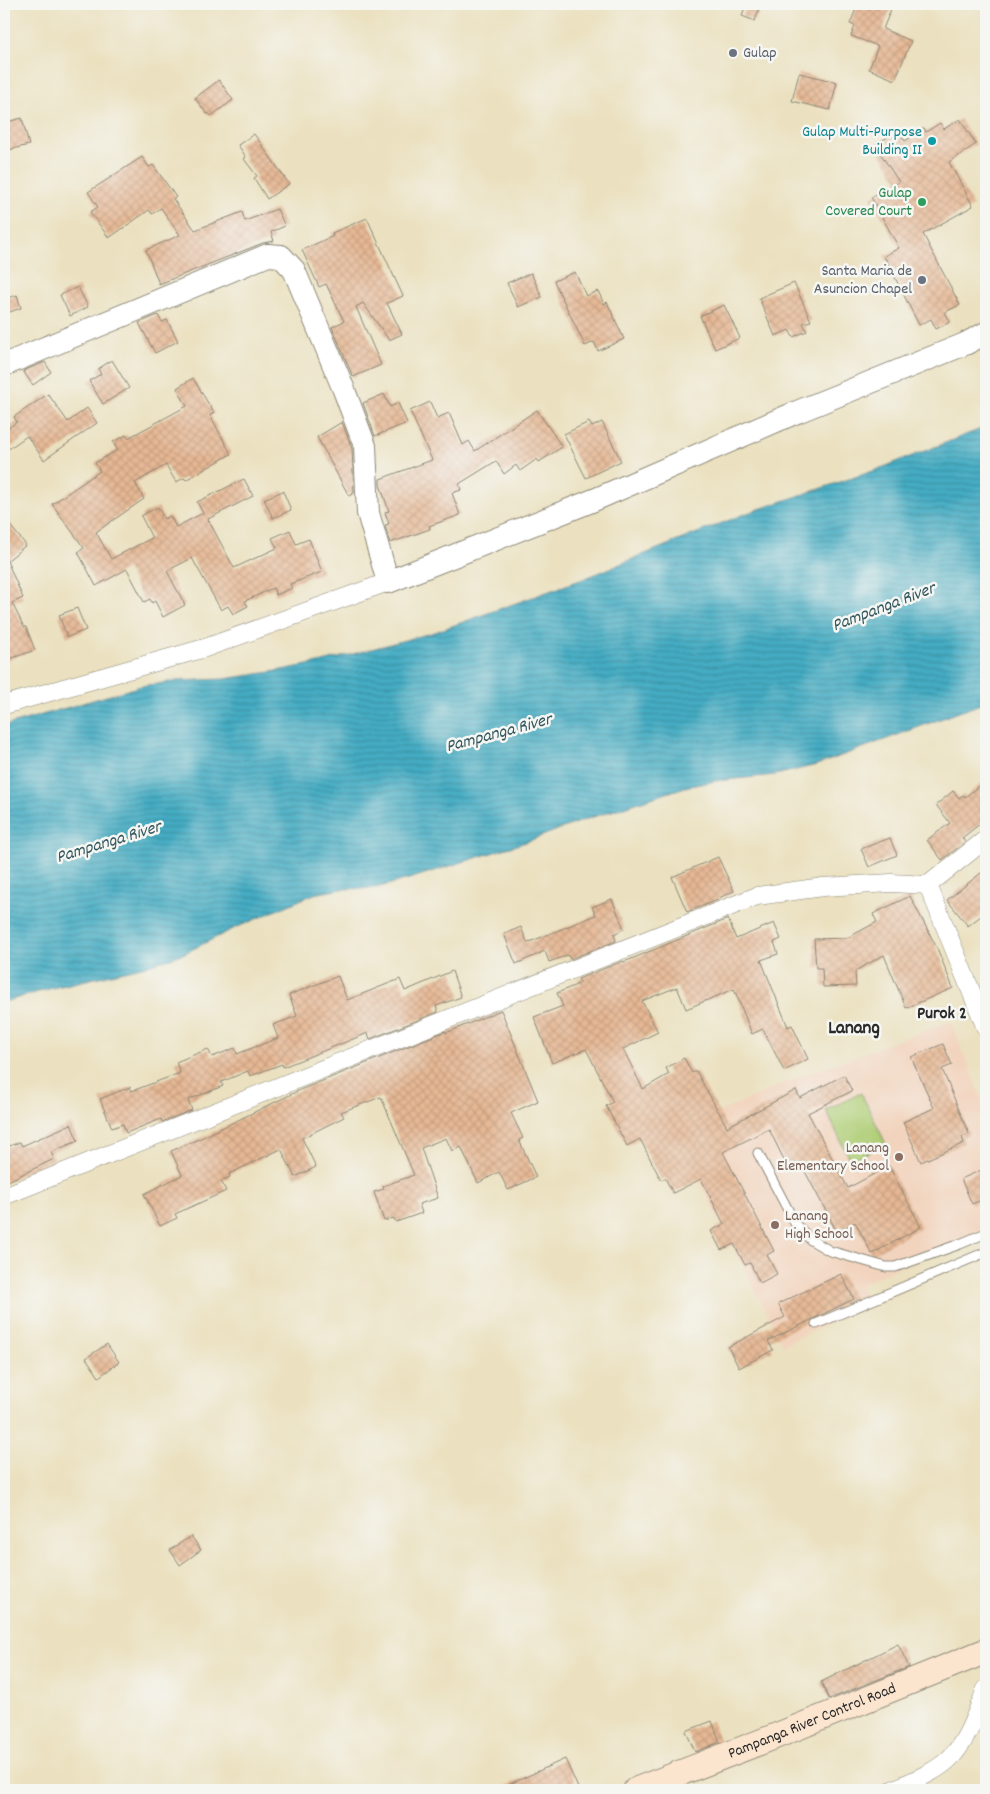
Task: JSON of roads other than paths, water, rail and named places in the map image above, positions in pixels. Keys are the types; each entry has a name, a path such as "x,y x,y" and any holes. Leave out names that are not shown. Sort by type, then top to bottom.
{"main road":[{"name":"Pampanga River Control Road","path":"636,1790 771,1738 986,1651"}],"street":[{"path":"4,365 268,255 281,256 294,270 365,446 368,513 388,582"},
{"path":"4,705 205,648 388,582 594,500 797,412 965,344 986,333"},
{"path":"4,1196 757,896 823,887 891,883 928,885 986,839"},
{"path":"928,885 986,1028"},
{"path":"892,1790 931,1772 952,1756 970,1730 986,1689"}],"lane":[{"path":"758,1153 796,1225 811,1240 830,1251 886,1267 895,1267 986,1233"},
{"path":"816,1324 986,1252"}],"water":[{"name":"Pampanga River","path":"986,427 986,702 817,765 775,775 716,781 685,787 584,820 526,842 409,879 376,888 341,889 314,894 233,929 183,954 142,967 52,988 4,1002 4,726 141,686 177,681 224,679 271,672 323,662 435,632 583,579 747,513 876,470"}],"place":[{"name":"Gulap","path":"733,53"},
{"name":"Gulap Multi-Purpose Building II","path":"932,141"},
{"name":"Gulap Covered Court","path":"922,202"},
{"name":"Santa Maria de Asuncion Chapel","path":"922,280"},
{"name":"Lanang Elementary School","path":"899,1157"},
{"name":"Lanang High School","path":"775,1225"}],"district":[{"name":"Purok 2","path":"942,1014"},
{"name":"Lanang","path":"854,1029"}]}
